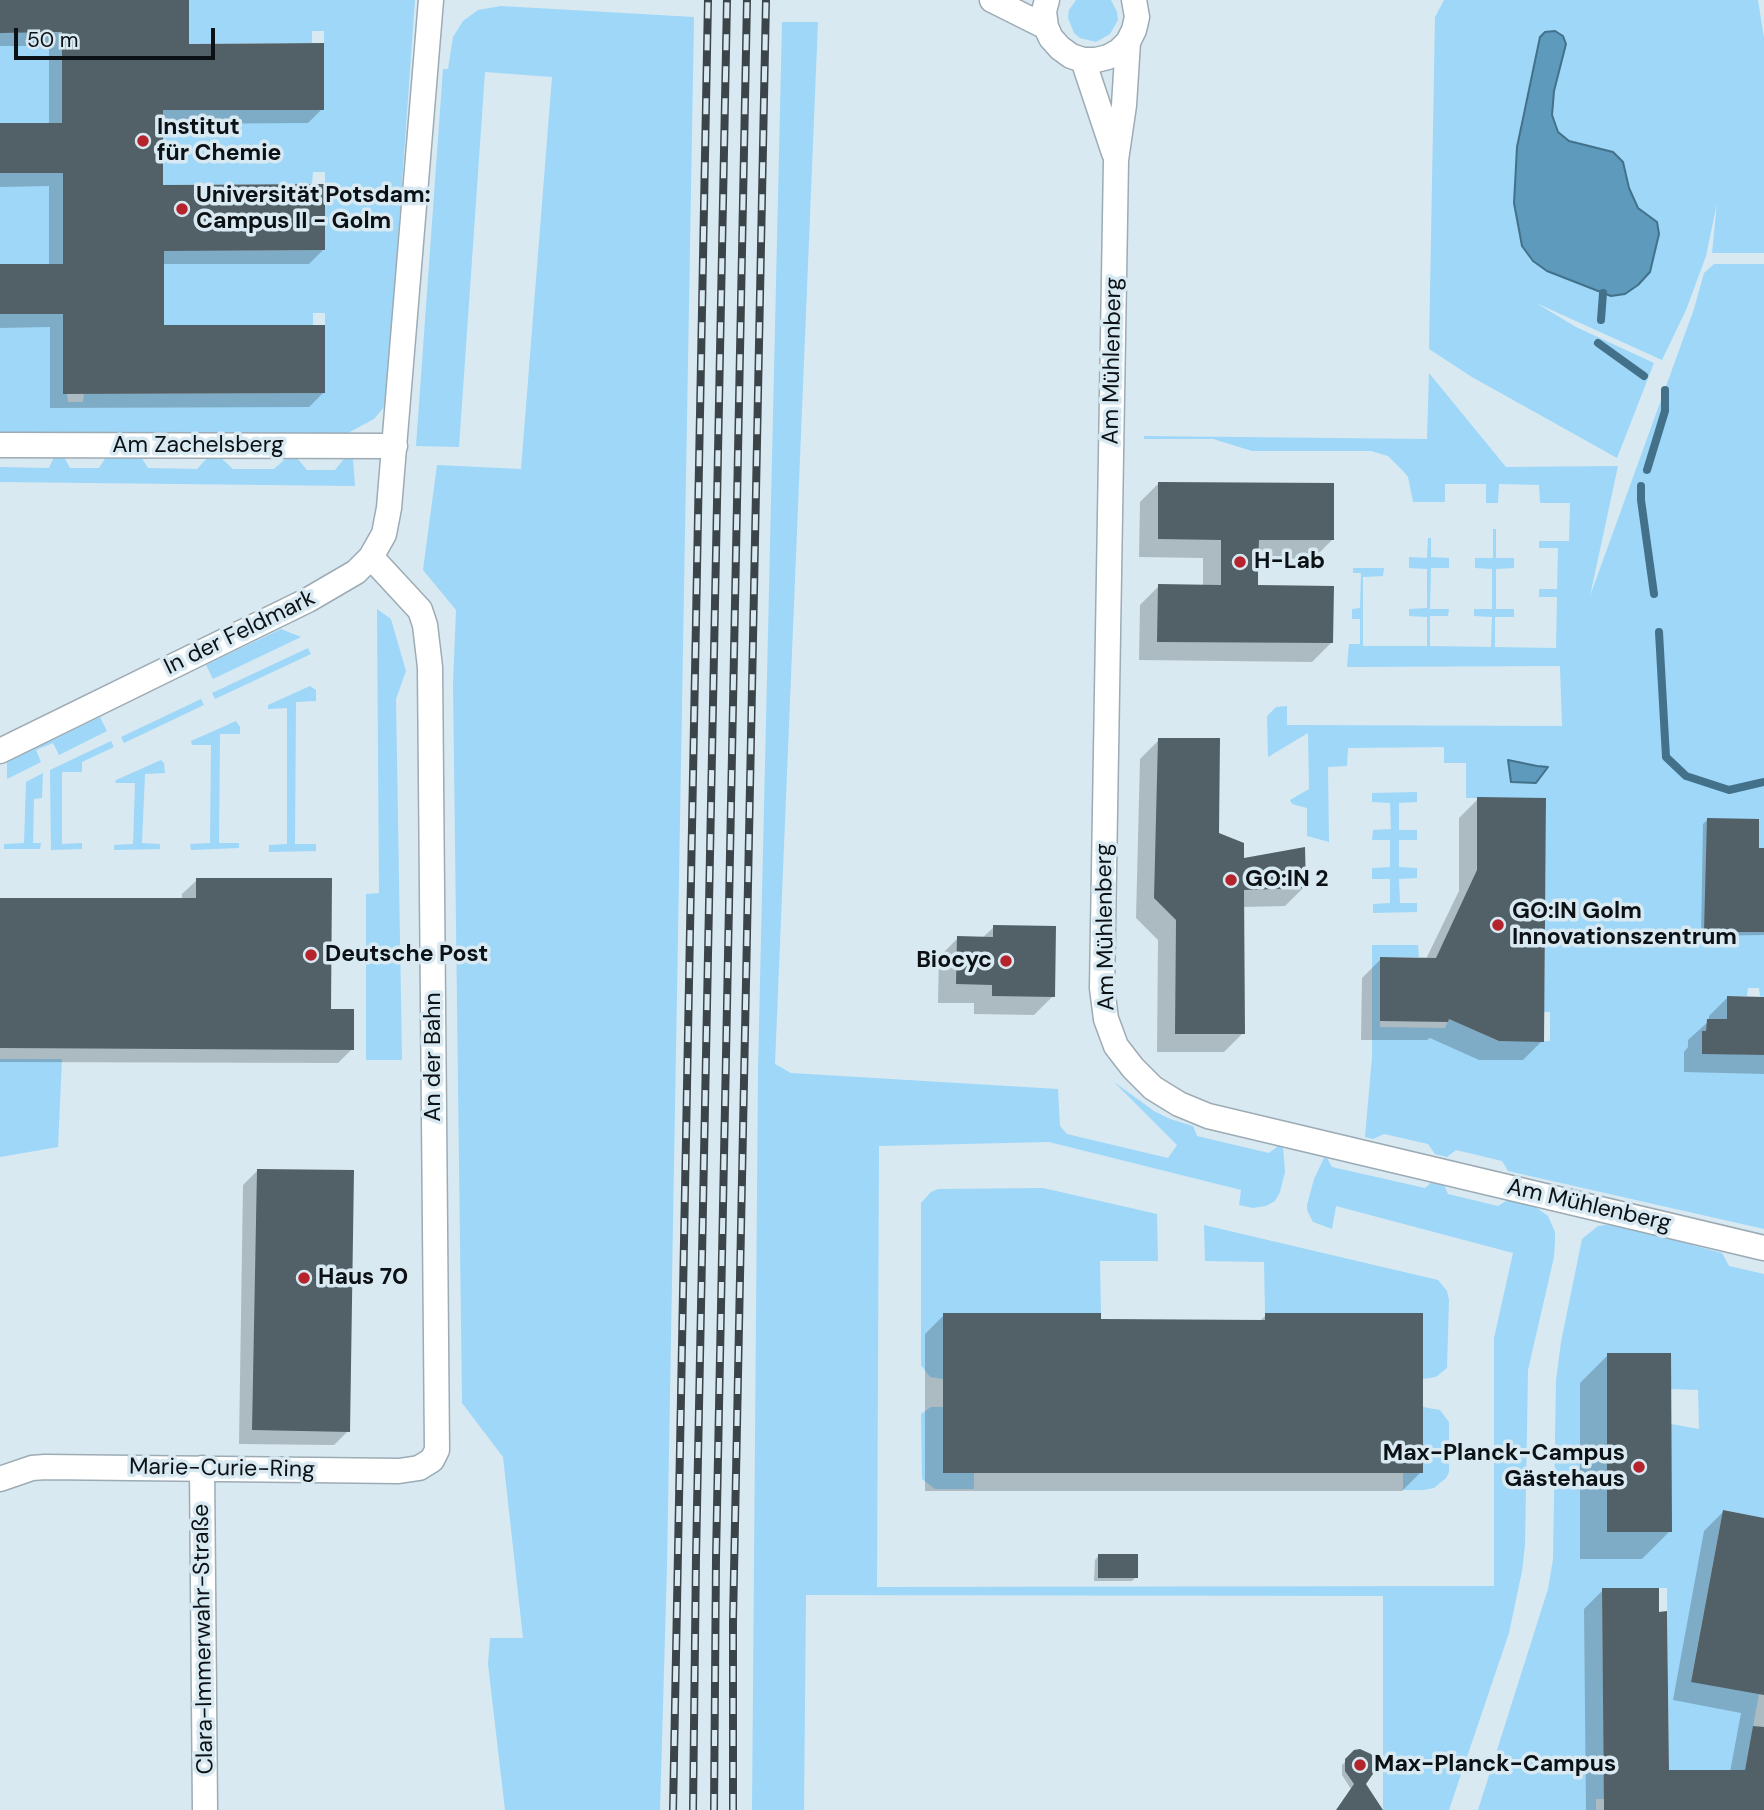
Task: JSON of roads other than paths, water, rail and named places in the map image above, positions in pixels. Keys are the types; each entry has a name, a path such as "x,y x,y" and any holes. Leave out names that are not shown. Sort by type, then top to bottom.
{"street":[{"name":"In der Feldmark","path":"0,751 308,600 356,572 371,557 384,534 389,508 431,0"},
{"path":"992,0 1046,27"},
{"path":"1047,0 1044,11 1046,27 1060,48 1070,56 1083,60 1108,57 1128,42"},
{"name":"Am Mühlenberg","path":"1134,0 1137,17 1128,42 1124,105 1116,160 1102,988 1106,1019 1116,1046 1133,1069 1153,1088 1179,1104 1208,1116 1764,1248"},
{"name":"Am Mühlenberg","path":"1083,60 1116,160"},
{"name":"Am Zachelsberg","path":"0,446 395,446"},
{"name":"An der Bahn","path":"371,557 420,610 425,625 430,667 437,1450"},
{"name":"Marie-Curie-Ring","path":"0,1479 32,1468 45,1467 399,1471 419,1468 432,1460 437,1450"},
{"name":"Clara-Immerwahr-Straße","path":"202,1468 205,1810"}],"waterway":[{"path":"1601,320 1603,293"},
{"path":"1598,343 1644,376"},
{"path":"1647,470 1665,411 1665,390"},
{"path":"1641,486 1654,594"},
{"path":"1659,632 1666,757 1686,776 1729,790 1764,782"}],"railway":[{"path":"673,1810 708,0"},
{"path":"693,1810 727,0"},
{"path":"714,1810 716,1557 747,0"},
{"path":"733,1810 733,1620 766,0"}],"place":[{"name":"Institut für Chemie","path":"143,141"},
{"name":"Universität Potsdam: Campus II - Golm","path":"182,209"},
{"name":"H-Lab","path":"1240,562"},
{"name":"GO:IN 2","path":"1231,880"},
{"name":"GO:IN Golm Innovationszentrum","path":"1498,925"},
{"name":"Deutsche Post","path":"311,955"},
{"name":"Biocyc","path":"1006,961"},
{"name":"Haus 70","path":"304,1278"},
{"name":"Max-Planck-Campus Gästehaus","path":"1639,1467"},
{"name":"Max-Planck-Campus","path":"1360,1765"}]}
